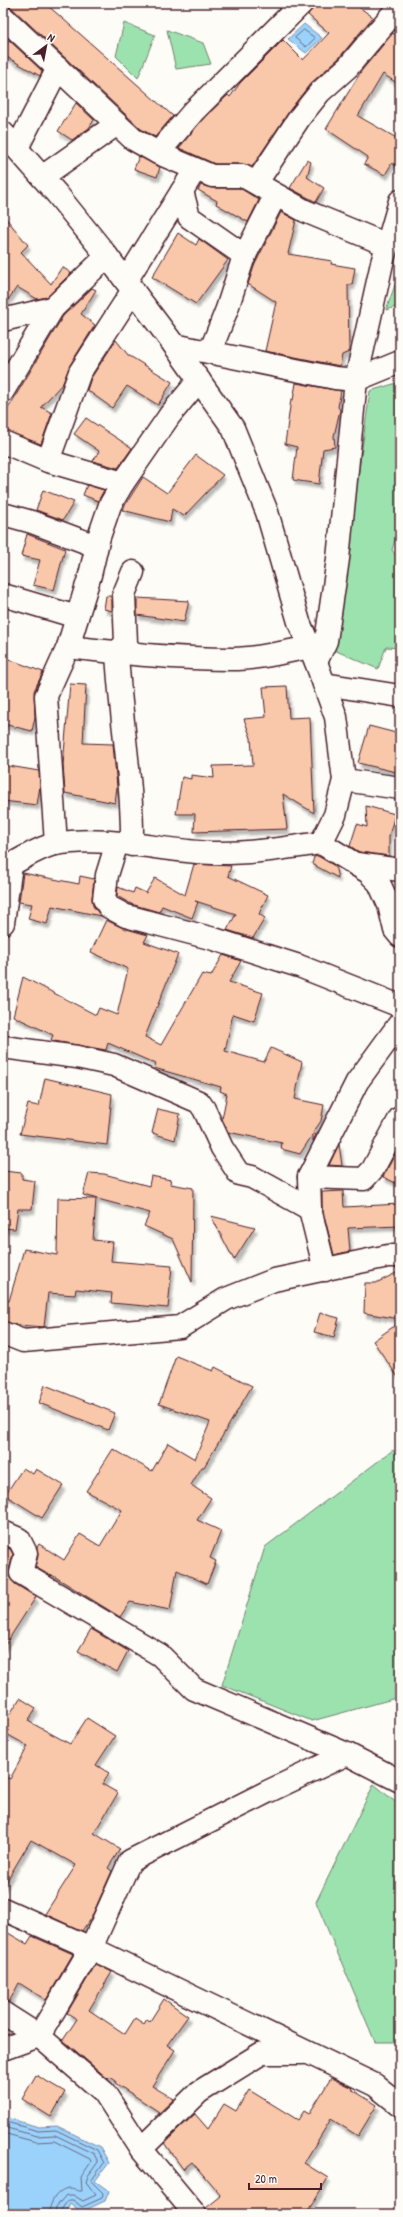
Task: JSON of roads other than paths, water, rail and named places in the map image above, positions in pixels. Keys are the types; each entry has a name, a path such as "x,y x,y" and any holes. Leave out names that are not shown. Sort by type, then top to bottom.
{"street":[{"path":"158,153 193,112 302,3"},
{"path":"257,182 304,112 320,92 348,67 400,5"},
{"path":"3,17 133,139 158,153 195,170 218,177 242,176 257,182 275,196 352,232 387,245"},
{"path":"58,68 10,140 107,256 174,345 233,428 267,512 299,622 313,654 336,717 344,780 335,815 321,843"},
{"path":"42,177 117,124"},
{"path":"48,461 80,372 195,170"},
{"path":"182,191 189,217 246,256"},
{"path":"210,352 246,256 275,196"},
{"path":"68,647 117,652 232,659 313,654 326,640 338,559 356,380 387,245 400,201"},
{"path":"3,391 53,308 81,279 107,256"},
{"path":"3,320 53,308"},
{"path":"174,345 335,378 356,380 400,362"},
{"path":"56,844 46,696 68,647 96,546 110,506 123,483 170,415 199,380"},
{"path":"3,442 48,461 123,483"},
{"path":"3,514 32,522 96,546"},
{"path":"132,572 124,594 126,643 117,652 119,694 133,804 124,844 107,875 104,899 116,912 214,939 299,966 400,1006"},
{"path":"3,595 77,617"},
{"path":"324,684 400,696"},
{"path":"344,780 400,788"},
{"path":"3,923 7,867 36,850 56,844 97,842 213,853 268,850 321,843 356,863 379,882 389,905 395,930 400,936"},
{"path":"356,863 400,870"},
{"path":"325,1270 310,1209 309,1177 357,1082 400,1023"},
{"path":"3,1047 114,1065 199,1102 204,1109 222,1148 239,1174 252,1177 277,1189 310,1209"},
{"path":"309,1177 364,1179 374,1169 400,1118"},
{"path":"3,1333 23,1341 180,1327 226,1299 274,1280 388,1256 400,1256"},
{"path":"3,1532 19,1539 26,1553 22,1573 160,1655 194,1689 347,1754 400,1781"},
{"path":"3,2049 39,2036 91,1948 130,1861 347,1754"},
{"path":"3,1909 91,1948 375,2085 400,2105"},
{"path":"3,2013 39,2036 104,2092 141,2149 195,2214"},
{"path":"141,2149 199,2092 262,2053 308,2053"}],"water":[{"path":"304,24 322,38 306,53 288,39"},
{"path":"3,2117 39,2127 57,2126 100,2147 109,2163 95,2181 109,2191 105,2201 81,2212 70,2203 65,2214 3,2214"}]}
